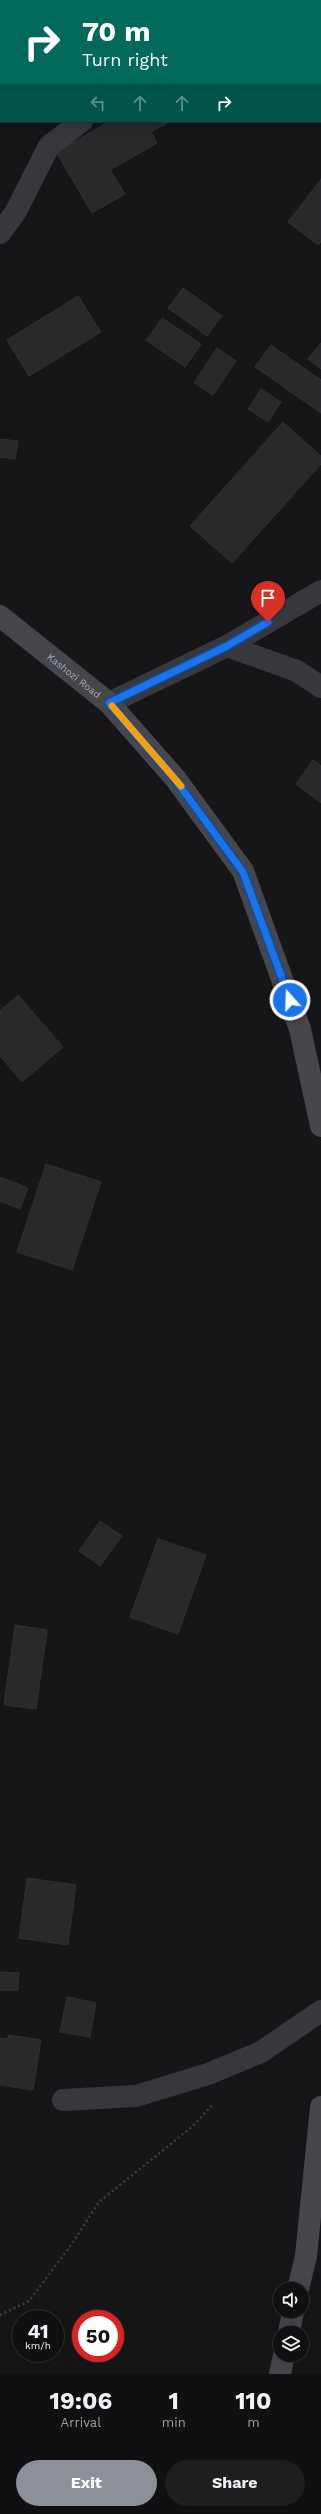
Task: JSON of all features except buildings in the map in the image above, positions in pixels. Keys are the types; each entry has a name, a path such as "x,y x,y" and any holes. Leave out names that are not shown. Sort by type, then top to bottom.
{"main road":[{"name":"Kashozi Road","path":"0,616 109,703 174,778 243,872 300,1029 321,1126"},
{"path":"300,2282 306,2256 321,2107"},
{"path":"280,2374 283,2362"}],"street":[{"path":"0,233 15,213 49,146 81,122"},
{"path":"109,703 227,646 321,591"},
{"path":"227,646 296,671 321,687"},
{"path":"63,2100 136,2096 208,2074 260,2052 321,2011"}],"path":[{"path":"0,2315 29,2301 71,2245 99,2202 192,2126 219,2098"}],"slow traffic":[{"path":"112,706 181,786"}],"route":[{"path":"268,622 227,646 109,703 174,778 243,872 290,1000"}]}
